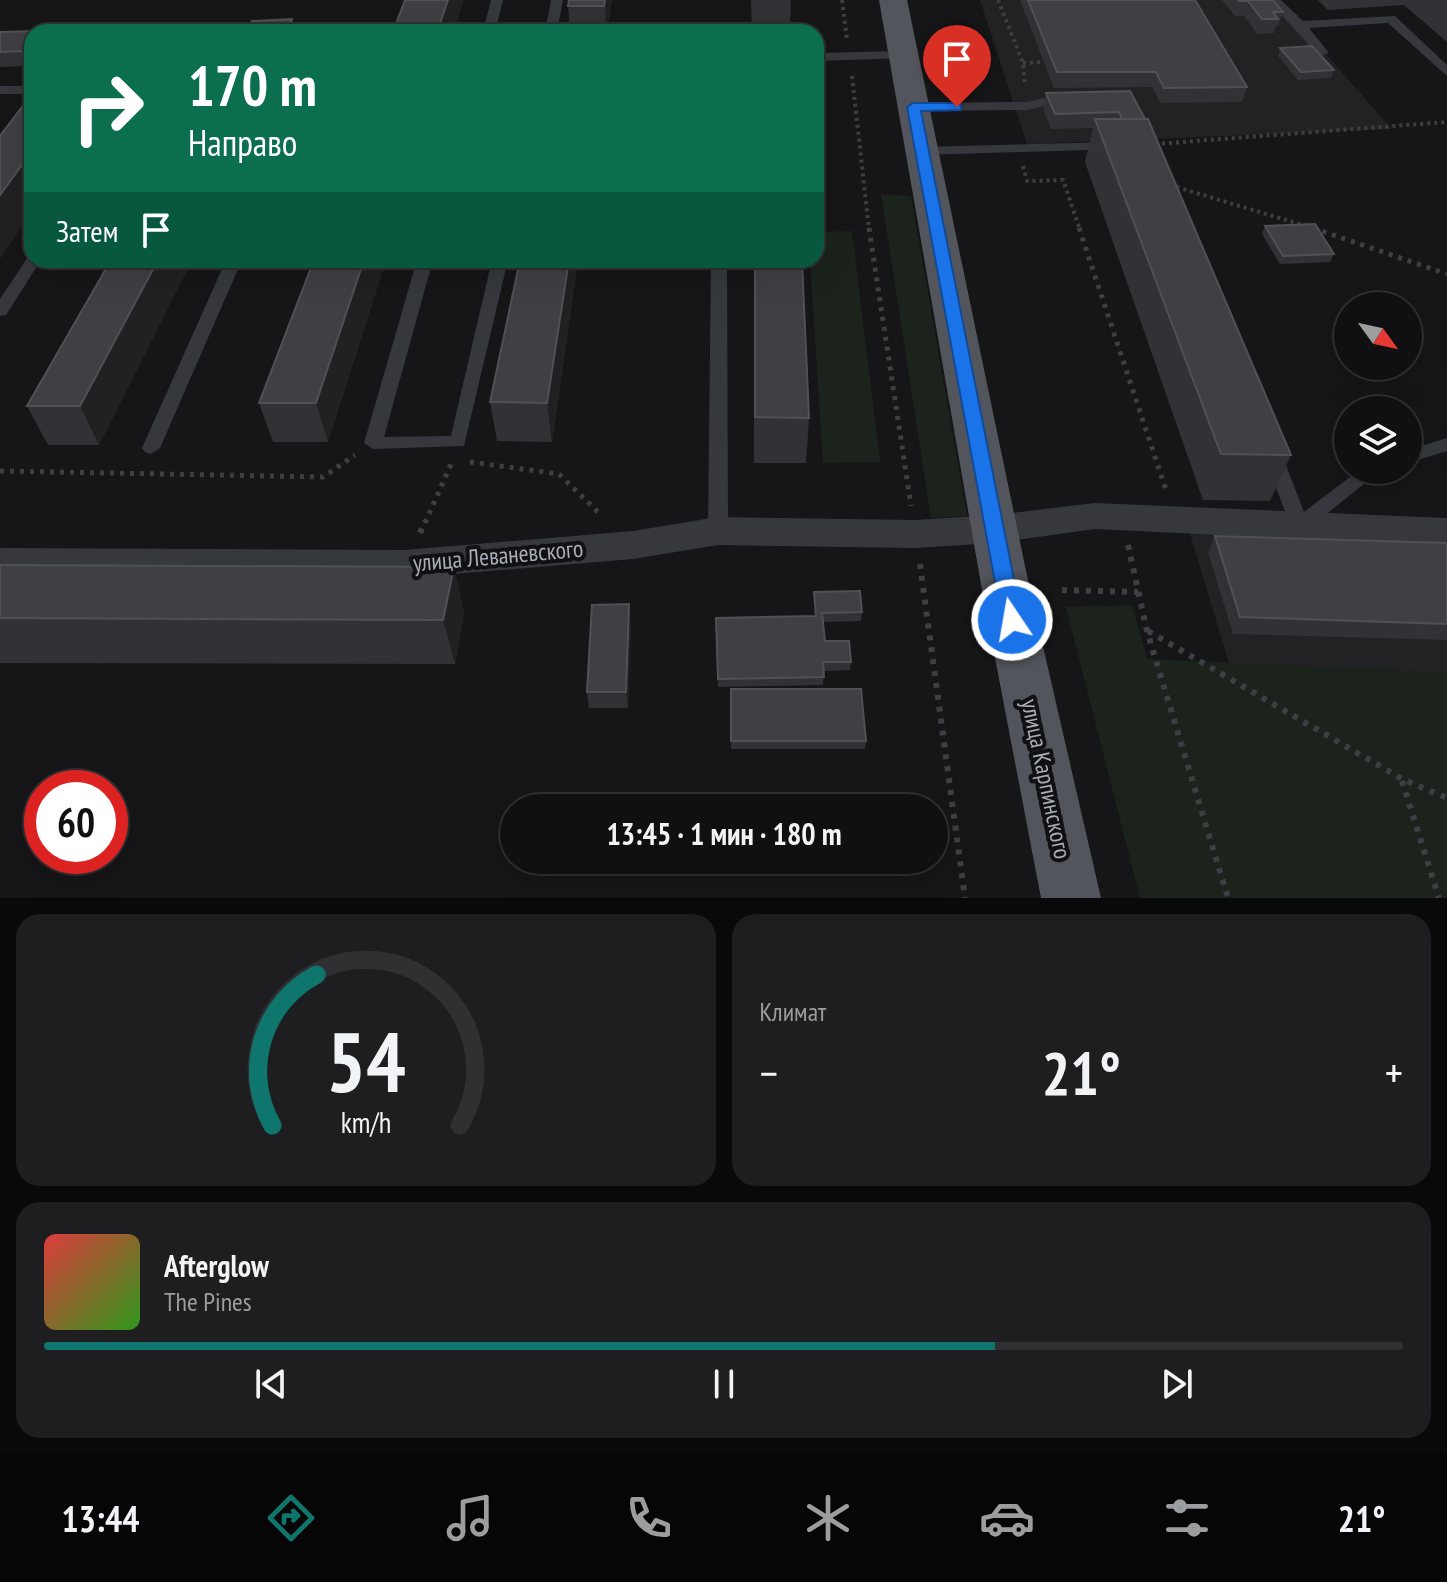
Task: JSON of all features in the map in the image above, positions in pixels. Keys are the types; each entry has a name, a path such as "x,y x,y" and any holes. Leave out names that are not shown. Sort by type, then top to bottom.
{"main road":[{"name":"улица Карпинского","path":"893,0 994,529 1071,898"}],"street":[{"name":"улица Леваневского","path":"0,562 405,564 633,545 718,531 915,534 994,529 1095,516 1447,532"}],"lane":[{"path":"491,24 497,0"},
{"path":"552,24 557,0"},
{"path":"1274,0 1323,53"},
{"path":"1300,25 1391,19 1447,72"},
{"path":"824,57 904,55"},
{"path":"0,90 24,90"},
{"path":"913,107 1027,106 1060,97 1087,96"},
{"path":"922,151 1155,144"},
{"path":"0,311 28,268"},
{"path":"151,448 230,268"},
{"path":"423,268 373,443 458,442 498,268"},
{"path":"718,531 719,268"},
{"path":"1266,436 1300,525 1354,484"},
{"path":"1422,452 1447,444"}],"path":[{"path":"842,0 862,180 965,898"},
{"path":"998,0 1023,63 1027,106"},
{"path":"1023,63 1044,62"},
{"path":"1155,144 1447,122"},
{"path":"1018,150 1027,181 1063,180 1176,519"},
{"path":"1169,185 1314,228 1447,274"},
{"path":"405,564 453,460 458,442"},
{"path":"0,471 323,477 373,443"},
{"path":"468,462 559,474 633,545"},
{"path":"1121,517 1147,631 1228,898"},
{"path":"1062,590 1138,592"},
{"path":"1147,631 1402,779 1447,798"},
{"path":"1402,779 1439,898"}],"shaded area":[{"path":"980,0 1278,0 1392,129 1027,144"},
{"path":"881,194 911,196 967,516 931,518"},
{"path":"852,231 880,462 823,463 811,268 824,268 824,232"},
{"path":"1182,507 1447,521 1447,673 1229,663"},
{"path":"1132,605 1147,659 1447,673 1447,898 1140,898 1066,607"}],"building":[{"path":"405,0 448,0 440,24 396,24"},
{"path":"569,0 605,0 604,6 568,6"},
{"path":"1028,0 1195,0 1247,87 1164,88 1156,72 1057,72"},
{"path":"1238,0 1273,0 1283,12 1273,12 1278,19 1262,19 1248,1"},
{"path":"292,19 290,24 251,24 252,21"},
{"path":"24,31 24,51 0,52 0,32"},
{"path":"1312,46 1334,70 1301,72 1280,48"},
{"path":"1130,91 1145,119 1122,119 1119,112 1055,114 1046,93"},
{"path":"24,104 24,162 0,195 0,136"},
{"path":"1095,119 1148,119 1291,455 1221,454"},
{"path":"1315,224 1334,254 1283,256 1265,226"},
{"path":"106,268 154,268 80,406 27,406"},
{"path":"311,268 361,268 316,403 259,403"},
{"path":"518,268 568,268 547,403 490,402"},
{"path":"755,268 802,268 809,418 755,417"},
{"path":"1215,536 1447,543 1447,624 1240,617"},
{"path":"0,565 454,567 443,620 0,618"},
{"path":"860,591 862,612 822,613 825,641 849,641 851,662 823,662 824,677 718,679 716,618 816,616 814,592"},
{"path":"629,604 626,692 587,692 592,605"},
{"path":"731,689 861,689 866,741 731,741"}],"route":[{"path":"957,107 913,107 1012,620"}]}
